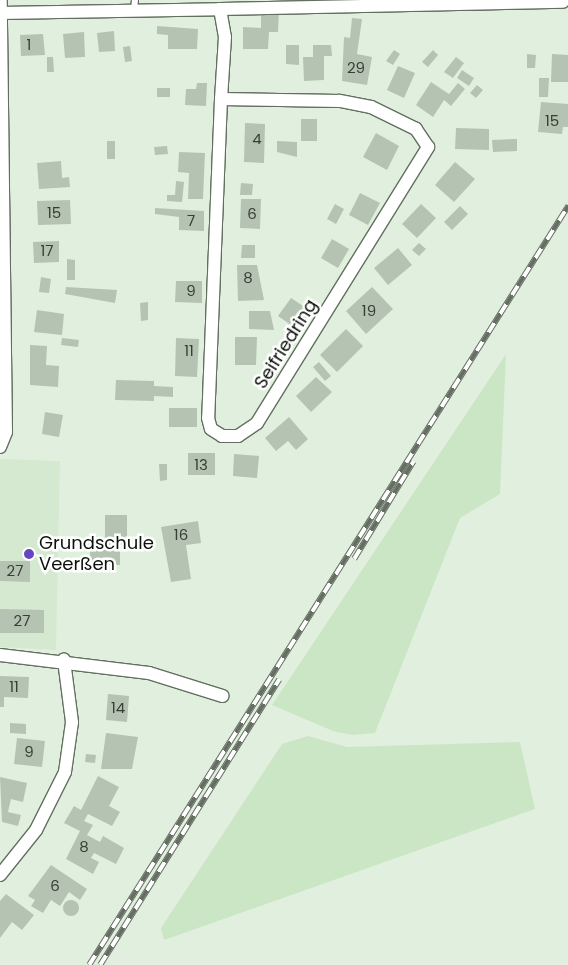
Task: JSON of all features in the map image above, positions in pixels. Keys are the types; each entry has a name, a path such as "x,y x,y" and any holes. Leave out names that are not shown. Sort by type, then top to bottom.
{"street":[{"path":"0,447 6,432 1,8 135,6 220,9 563,2"},
{"name":"Seifriedring","path":"220,9 225,37 221,99 208,418 211,429 222,436 238,436 257,423 428,147 416,129 371,107 339,101 221,99"},
{"path":"0,655 64,660 149,673 223,696"},
{"path":"0,875 36,830 65,772 72,722 64,660"}],"shaded area":[{"path":"506,354 500,494 460,518 375,733 352,735 333,731 272,705"},
{"name":"Grundschule Veerßen","path":"0,459 60,461 56,650 0,647"},
{"path":"308,736 347,747 520,742 535,809 164,940 161,928 282,744"}],"building":[{"path":"261,11 279,11 278,32 269,32 268,49 243,49 243,27 261,28"},
{"path":"352,18 362,19 357,54 372,57 367,85 342,81 344,37 350,38"},
{"path":"157,26 198,29 197,49 168,49 168,35 157,34"},
{"path":"114,31 115,51 99,52 97,33"},
{"path":"84,32 85,57 65,58 63,34"},
{"path":"43,34 45,55 21,56 20,35"},
{"path":"286,45 299,45 299,65 286,64"},
{"path":"313,45 331,45 332,56 324,56 324,80 304,81 303,57 313,57"},
{"path":"130,46 132,61 125,62 123,47"},
{"path":"394,50 400,54 393,65 386,61"},
{"path":"433,50 438,55 428,67 422,62"},
{"path":"527,54 536,55 535,68 527,68"},
{"path":"552,54 568,55 568,82 551,82"},
{"path":"47,57 53,57 54,72 47,72"},
{"path":"456,57 464,63 453,78 444,72"},
{"path":"398,66 415,73 404,98 387,90"},
{"path":"462,70 474,78 469,86 457,78"},
{"path":"539,78 549,78 548,97 539,97"},
{"path":"431,82 449,94 458,83 465,89 451,106 444,100 433,117 416,105"},
{"path":"197,83 207,83 206,106 185,105 186,89 196,89"},
{"path":"477,85 483,90 476,98 470,93"},
{"path":"157,88 170,88 170,97 157,97"},
{"path":"541,102 568,104 568,127 563,127 562,134 538,132"},
{"path":"301,119 317,119 317,141 301,141"},
{"path":"245,123 265,124 264,163 244,162"},
{"path":"456,128 489,129 489,150 455,149"},
{"path":"376,133 399,146 387,170 363,157"},
{"path":"517,139 517,151 493,152 492,140"},
{"path":"107,141 115,141 115,159 107,159"},
{"path":"277,141 297,142 297,157 277,152"},
{"path":"167,146 168,154 155,155 154,147"},
{"path":"179,152 205,153 203,199 188,199 189,173 178,172"},
{"path":"61,161 62,178 69,177 70,187 39,189 37,163"},
{"path":"455,162 475,179 454,202 435,185"},
{"path":"176,181 184,182 182,202 167,201 167,195 175,195"},
{"path":"241,183 253,184 252,195 240,195"},
{"path":"360,193 380,203 368,225 349,215"},
{"path":"241,199 261,199 260,229 240,228"},
{"path":"70,200 71,224 38,225 37,201"},
{"path":"335,204 344,209 336,224 327,219"},
{"path":"421,204 436,218 417,238 402,224"},
{"path":"460,206 468,214 452,230 444,222"},
{"path":"155,208 204,211 204,231 179,230 179,217 155,214"},
{"path":"332,239 349,249 338,268 321,258"},
{"path":"59,241 59,262 34,263 33,242"},
{"path":"419,243 426,249 419,256 412,250"},
{"path":"242,245 255,245 255,258 241,258"},
{"path":"398,248 412,265 388,285 374,268"},
{"path":"67,259 75,260 75,280 67,280"},
{"path":"237,265 257,265 264,300 238,301"},
{"path":"41,277 51,279 49,293 39,292"},
{"path":"176,281 202,281 202,303 175,302"},
{"path":"66,287 117,290 115,303 65,294"},
{"path":"372,287 393,309 366,334 346,311"},
{"path":"291,298 311,311 298,330 278,316"},
{"path":"148,302 148,320 141,321 140,303"},
{"path":"37,310 64,314 62,335 34,332"},
{"path":"249,311 270,311 274,330 249,329"},
{"path":"346,329 363,346 337,372 320,355"},
{"path":"235,337 257,337 256,365 235,365"},
{"path":"62,338 79,340 78,347 61,345"},
{"path":"176,338 199,339 197,377 175,376"},
{"path":"30,345 47,346 46,365 59,366 58,387 30,385"},
{"path":"319,362 331,376 325,381 313,367"},
{"path":"316,377 332,392 311,412 296,396"},
{"path":"116,380 154,381 154,386 173,387 173,397 154,396 154,401 115,400"},
{"path":"169,408 197,408 197,427 169,427"},
{"path":"45,412 63,415 59,437 42,434"},
{"path":"289,417 308,439 296,450 288,441 276,451 265,438"},
{"path":"188,453 215,453 215,475 188,475"},
{"path":"234,454 259,456 257,478 233,476"},
{"path":"159,464 167,464 167,480 160,481"},
{"path":"105,515 127,515 127,545 120,545 120,565 90,565 90,545 105,545"},
{"path":"198,521 201,543 186,545 191,579 171,582 161,527"},
{"path":"0,561 30,561 30,582 0,581"},
{"path":"0,609 44,610 44,633 0,633"},
{"path":"0,676 29,677 28,698 4,697 4,707 0,707"},
{"path":"108,694 129,696 127,722 106,720"},
{"path":"10,723 26,724 26,734 10,733"},
{"path":"106,733 138,737 132,769 101,769"},
{"path":"17,738 45,741 42,767 14,764"},
{"path":"86,754 96,755 95,763 85,762"},
{"path":"98,776 119,787 109,806 120,812 112,826 88,814 84,821 93,825 87,835 100,842 103,836 124,848 116,864 94,853 91,858 99,862 93,874 66,859 80,831 64,823 74,806 81,810"},
{"path":"0,777 27,783 23,802 11,799 8,812 21,815 18,826 2,822"},
{"path":"51,865 87,889 80,900 69,892 60,906 51,900 43,913 31,906 35,900 28,896"},
{"path":"6,894 34,915 22,930 12,922 0,938 0,901"},
{"path":"71,900 77,902 79,908 77,914 71,916 65,914 63,908 65,902"}],"railway":[{"path":"89,965 568,206"},
{"path":"354,559 413,462"},
{"path":"100,965 279,680"}],"place":[{"name":"Grundschule Veerßen","path":"29,554"}]}
